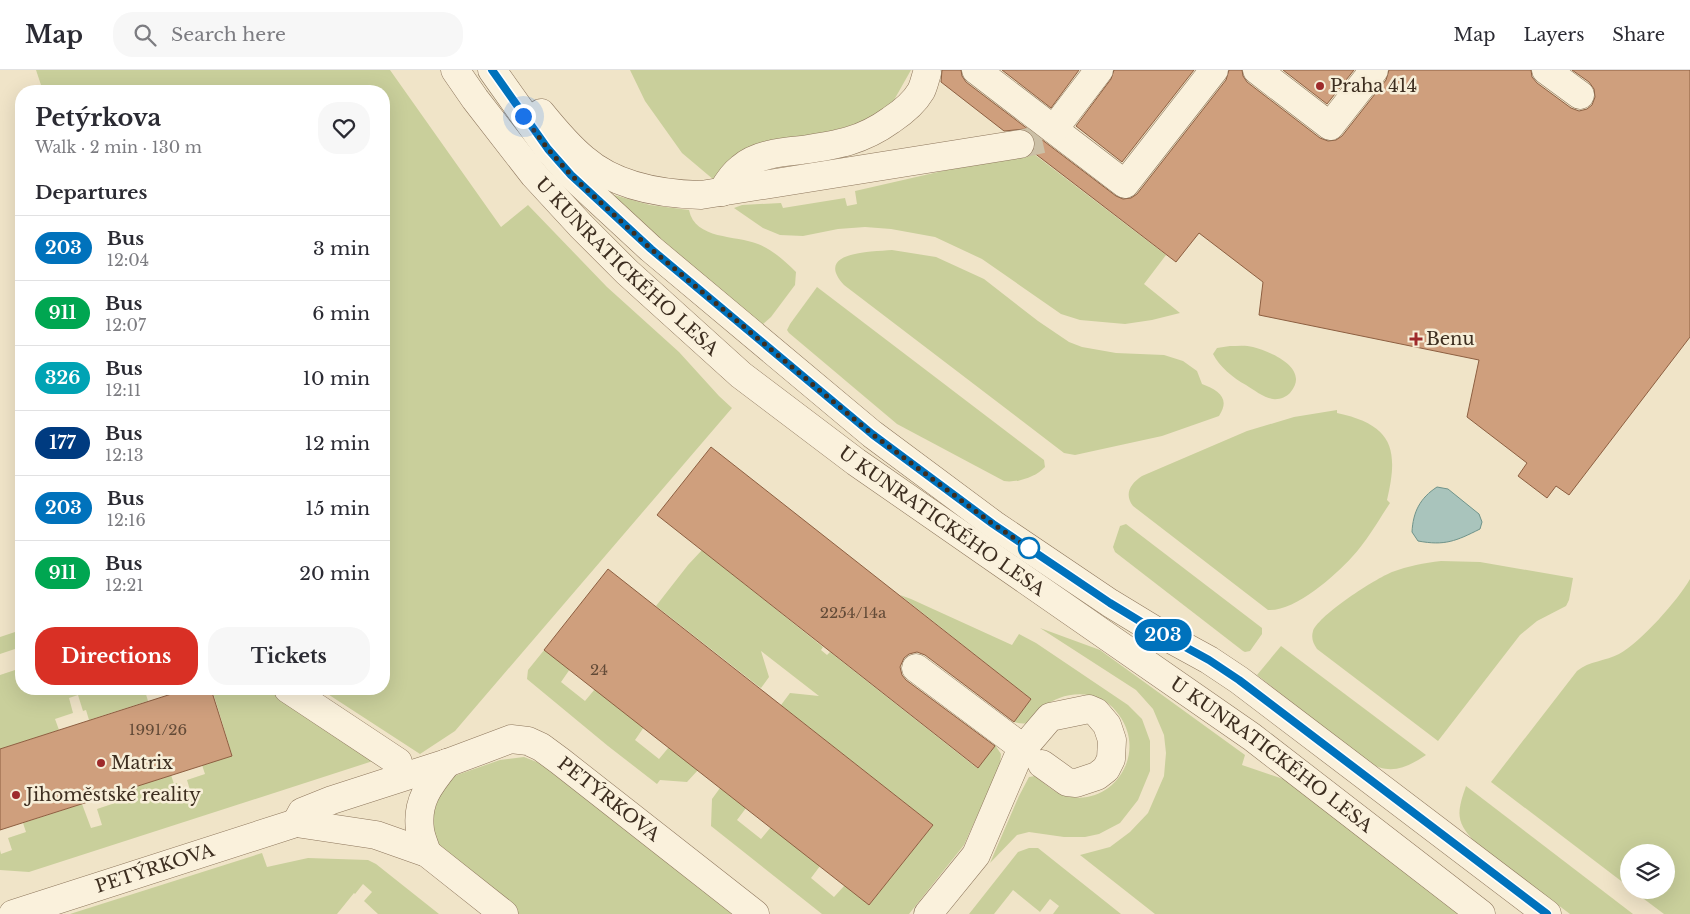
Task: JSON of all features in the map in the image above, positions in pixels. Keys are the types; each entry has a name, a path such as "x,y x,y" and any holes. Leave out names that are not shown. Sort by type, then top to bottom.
{"street":[{"name":"U KUNRATICKÉHO LESA","path":"455,70 534,175 581,226 627,272 741,375 856,462 1252,737 1481,914"},
{"name":"U KUNRATICKÉHO LESA","path":"492,70 548,149 571,175 651,249 872,434 993,524 1110,603 1209,660 1239,680 1547,914"},
{"path":"504,70 584,159 603,172 628,183 674,195 701,195 722,192 1020,144"},
{"path":"976,70 1125,184 1214,70"},
{"path":"1054,129 1099,70"},
{"path":"1257,70 1330,126 1374,70"},
{"path":"1546,70 1580,95"},
{"path":"722,192 729,180 741,167 756,159 778,153 853,141 879,128 911,104 921,90 927,73"},
{"path":"916,668 1032,756 1020,752 976,855 928,914"},
{"path":"297,695 398,762"},
{"name":"PETÝRKOVA","path":"296,823 302,812 324,803 447,763 511,739 528,741 541,747 755,914"},
{"path":"427,853 420,831 421,807 428,788 447,763"},
{"name":"PETÝRKOVA","path":"13,914 296,823 376,835 427,853 504,914"}],"green space":[{"path":"36,70 390,70 501,227 528,205 607,287 679,352 732,408 455,731 420,754 329,695 390,695 390,85 41,85"},
{"path":"630,70 911,70 885,116 733,158 714,180 682,153 645,101"},
{"path":"1030,151 1166,255 1144,284 1180,313 1125,324 1080,320 1061,314 982,259 935,237 891,229 865,227 838,229 803,236 780,235 763,228 734,208 742,205 781,203 783,208 845,198 847,206 857,204 855,191"},
{"path":"614,195 650,205 689,210 693,220 699,227 708,232 763,246 779,256 796,272 795,285 771,317 762,325 611,197"},
{"path":"892,250 936,257 984,279 1038,321 1069,342 1082,347 1116,353 1164,355 1183,361 1197,371 1202,384 1218,392 1224,404 1222,410 1219,416 1162,436 1075,455 1064,453 844,285 836,274 836,265 840,260 849,256"},
{"path":"817,287 1044,460 1045,467 1037,474 1026,478 1004,481 897,424 787,330"},
{"path":"1230,346 1253,347 1279,357 1293,369 1296,376 1295,384 1290,393 1280,399 1270,398 1231,375 1213,354 1217,348"},
{"path":"1337,410 1337,413 1370,424 1381,432 1388,442 1392,467 1387,500 1390,503 1363,544 1345,565 1325,583 1290,605 1268,610 1130,502 1130,490 1134,482 1142,476 1247,431 1294,417"},
{"path":"1126,524 1262,628 1262,634 1250,651 1243,651 1115,552 1113,547 1120,526"},
{"path":"702,550 823,647 821,650 827,655 830,652 977,768 995,745 1001,754 1000,765 964,845 909,914 822,914 711,826 712,799 720,788 746,808 737,820 761,839 771,827 820,866 811,878 834,897 845,885 869,905 933,825 781,705 790,693 819,696 761,651 769,677 761,688 656,606"},
{"path":"1441,561 1480,562 1573,578 1566,606 1537,621 1520,635 1438,741 1317,649 1313,643 1312,636 1313,631 1326,616 1373,582 1404,568"},
{"path":"1690,579 1690,914 1664,914 1644,899 1675,899 1675,844 1620,844 1620,880 1491,782 1577,671 1587,665 1619,654 1628,648 1658,620"},
{"path":"900,595 1012,645 1019,634 1036,643 1128,705 1142,719 1150,741 1150,771 1138,800 1120,823 1099,834 1085,837 1064,837 1029,832 1017,835 990,863 1029,777 1035,776 1056,792 1074,797 1091,796 1105,790 1118,779 1126,765 1129,749 1127,732 1119,715 1110,705 1099,698 1084,694 1069,695 1055,700 1042,708 1029,722 1023,724 1014,722 1031,699"},
{"path":"1040,628 1100,650 1245,755 1242,765 1289,781 1459,914 1155,914 1080,855 1110,847 1130,832 1148,813 1164,776 1166,753 1164,735 1153,709 1136,690"},
{"path":"15,632 15,649 0,654 0,637"},
{"path":"1281,646 1426,755 1411,764 1396,769 1381,768 1365,760 1257,675"},
{"path":"545,649 570,669 561,682 585,701 595,689 644,727 635,740 659,759 669,747 698,770 687,782 660,780 657,784 608,746 527,679 528,670"},
{"path":"15,670 15,695 78,695 69,698 73,713 55,719 59,730 0,749 0,675"},
{"path":"78,695 146,695 148,701 89,720 86,710 83,711"},
{"path":"214,695 279,695 376,760 29,872 0,870 0,850 1,854 12,850 8,838 26,832 23,823 82,804 91,828 102,825 97,809 115,803 113,794 171,775 174,784 177,783 180,793 190,790 187,780 205,774 202,765 232,755"},
{"path":"524,757 547,766 736,914 518,914 438,851 429,826 442,788 454,776 500,760"},
{"path":"1466,786 1633,914 1570,914 1475,842 1464,828 1460,816 1461,803"},
{"path":"1029,848 1038,848 1121,914 1053,914 1059,906 1050,899 1040,912 1013,890 994,914 969,914 1018,852"},
{"path":"262,853 267,867 308,858 368,860 376,864 439,914 378,914 364,901 372,892 363,884 337,914 70,914"}],"water":[{"path":"1437,487 1448,489 1479,514 1482,522 1480,529 1464,537 1443,543 1418,541 1412,532 1418,506"}],"building":[{"path":"942,70 961,70 966,82 1116,196 1123,199 1131,198 1137,194 1226,80 1229,70 1242,70 1247,82 1320,138 1328,141 1336,140 1342,136 1386,80 1389,70 1531,70 1532,77 1537,83 1571,108 1579,111 1587,109 1592,105 1595,97 1594,89 1589,82 1572,70 1690,70 1690,337 1569,495 1556,486 1547,498 1518,476 1527,463 1467,417 1479,360 1259,315 1263,282 1199,233 1176,262 1033,152 1035,142 1032,134 1025,129 1004,131 941,82"},
{"path":"1002,70 1079,70 1051,108"},
{"path":"1114,70 1194,70 1122,162 1076,126 1111,79"},
{"path":"1283,70 1354,70 1327,104"},
{"path":"711,447 1031,699 1014,722 925,655 917,652 909,654 904,658 900,667 902,675 906,680 995,746 978,768 657,515"},
{"path":"608,569 933,825 869,905 544,650"},
{"path":"168,695 213,695 232,756 0,830 0,749"}],"tunnel":[{"path":"1020,144 1042,139"}],"bus line":[{"name":"203","path":"492,70 523,116 571,175 651,249 872,434 993,524 1110,603 1209,660 1239,680 1547,914"}],"place":[{"name":"Praha 414","path":"1320,86"},
{"name":"Benu","path":"1416,339"},
{"name":"Matrix","path":"101,763"},
{"name":"Jihoměstské reality","path":"16,795"}],"route":[{"path":"523,116 571,175 651,249 872,434 993,524 1029,548"}]}
